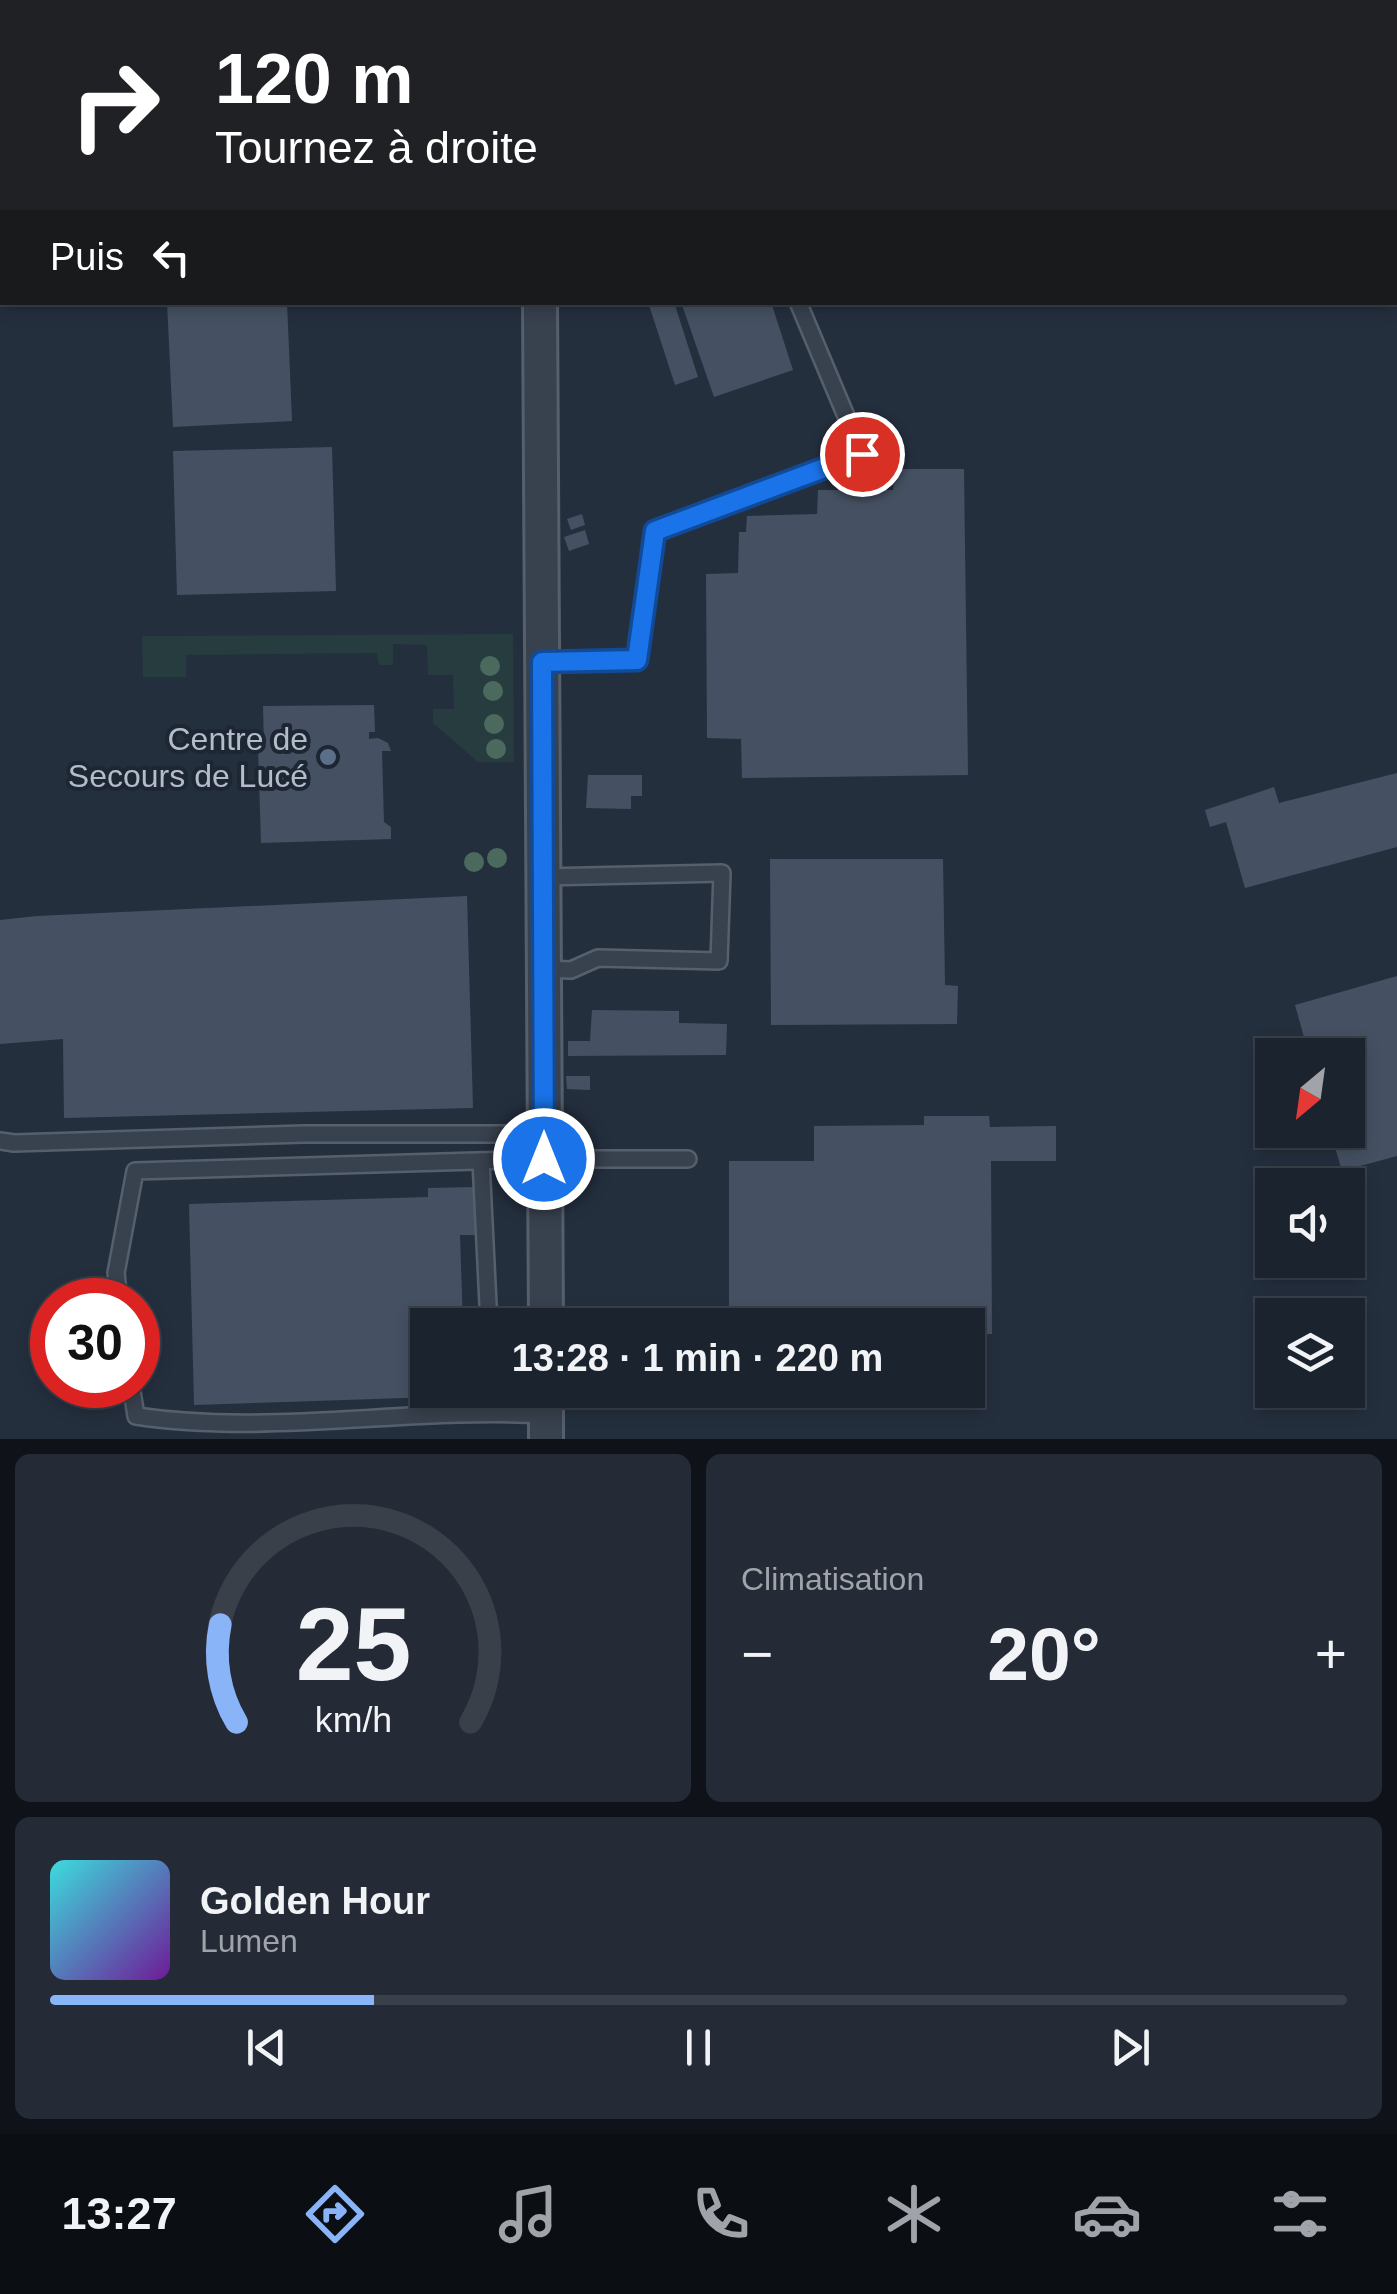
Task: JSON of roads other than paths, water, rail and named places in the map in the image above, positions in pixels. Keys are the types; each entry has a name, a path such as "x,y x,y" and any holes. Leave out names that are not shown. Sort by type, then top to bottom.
{"street":[{"path":"543,305 546,1308"}],"lane":[{"path":"542,662 637,660 655,531 862,454 799,305"},
{"path":"543,877 722,873 719,961 598,958 571,970 543,969"},
{"path":"0,1140 14,1143 304,1134 688,1159"},
{"path":"117,1278 135,1171 481,1161 544,1147"},
{"path":"481,1161 488,1308"},
{"path":"135,1408 136,1416 190,1424 493,1412 546,1415"},
{"path":"493,1408 493,1412"}],"place":[{"name":"Centre de Secours de Lucé","path":"328,757"}]}
